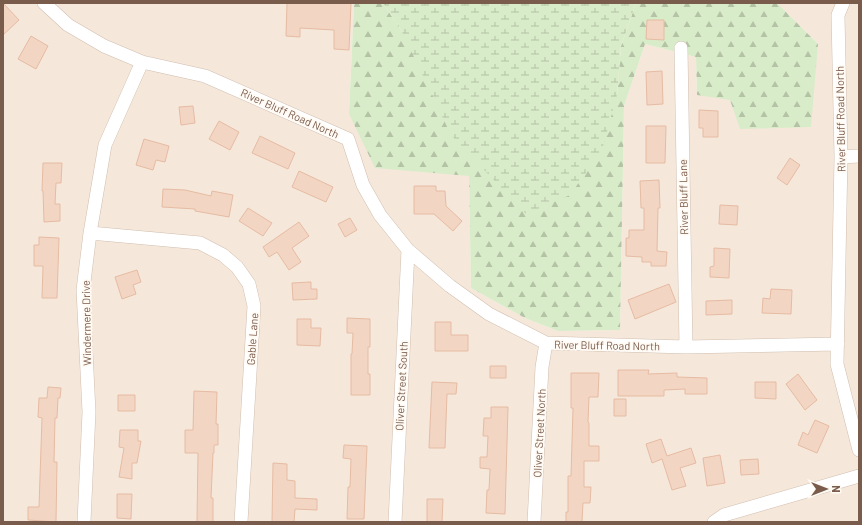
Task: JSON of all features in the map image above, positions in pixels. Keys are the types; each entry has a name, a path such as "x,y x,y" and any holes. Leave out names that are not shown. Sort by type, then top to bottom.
{"street":[{"name":"River Bluff Road North","path":"44,3 68,25 104,46 142,62 205,76 348,139 363,185 380,215 408,250 450,286 489,314 546,343 686,347 838,344 841,156 838,15 843,3"},
{"name":"River Bluff Lane","path":"681,48 686,347"},
{"name":"Windermere Drive","path":"84,522 89,412 83,290 90,234 104,145 142,62"},
{"path":"841,156 859,156"},
{"name":"Gable Lane","path":"90,234 200,243 224,255 237,267 249,284 254,306 241,522"},
{"name":"Oliver Street South","path":"395,522 408,250"},
{"name":"Oliver Street North","path":"534,522 542,367 546,343"},
{"path":"838,344 837,364 859,450"},
{"path":"714,522 724,514 859,476"}],"shaded area":[{"path":"3,3 354,3 349,114 469,176 471,288 525,318 558,331 620,330 624,106 645,44 696,57 697,95 818,44 777,3 859,3 859,522 3,522"}],"green space":[{"path":"354,3 383,3 402,32 617,95 621,46 636,3 777,3 818,44 811,127 740,129 730,100 697,95 696,57 645,44 624,106 620,330 558,331 525,318 471,288 469,176 375,168 349,114"},
{"path":"383,3 636,3 621,46 617,95 602,150 570,195 526,214 451,135 402,32"}],"building":[{"path":"3,3 19,20 3,35"},
{"path":"287,3 351,3 349,50 334,49 334,30 300,28 300,37 286,36"},
{"path":"647,20 664,20 664,40 646,39"},
{"path":"31,36 48,46 36,69 18,59"},
{"path":"662,71 663,104 647,105 646,72"},
{"path":"193,106 195,123 181,125 179,107"},
{"path":"699,110 718,111 718,137 703,137 703,128 699,128"},
{"path":"219,121 239,132 230,150 209,139"},
{"path":"646,126 666,126 665,163 646,163"},
{"path":"260,136 295,153 288,169 252,153"},
{"path":"144,139 169,146 165,162 156,160 153,170 136,165"},
{"path":"790,158 800,165 787,185 777,178"},
{"path":"43,163 62,163 61,183 56,183 55,204 60,204 60,221 44,222 42,191"},
{"path":"299,171 333,187 326,202 292,187"},
{"path":"659,180 660,208 658,208 657,251 667,252 666,266 651,266 651,262 642,262 642,257 626,256 626,238 629,238 629,230 644,230 644,208 641,208 640,181"},
{"path":"414,186 436,186 436,191 445,191 446,206 462,221 453,231 434,214 414,214"},
{"path":"163,189 185,190 211,196 212,191 233,195 229,217 195,211 195,209 162,207"},
{"path":"720,205 738,206 737,225 719,224"},
{"path":"248,208 272,223 263,236 239,221"},
{"path":"350,218 357,230 345,237 338,224"},
{"path":"299,222 309,236 292,248 301,262 289,270 277,252 269,257 263,247"},
{"path":"39,237 59,238 57,298 42,298 43,266 34,266 34,245 39,245"},
{"path":"714,248 730,249 729,278 710,277 710,267 714,266"},
{"path":"137,270 141,282 133,285 136,294 122,299 115,277"},
{"path":"311,282 311,289 317,289 317,299 293,300 292,283"},
{"path":"669,284 676,302 635,319 628,300"},
{"path":"771,289 792,290 791,314 762,313 763,298 770,299"},
{"path":"732,300 732,314 706,315 706,301"},
{"path":"347,318 370,319 368,374 370,374 370,395 351,395 351,354 353,333 347,333"},
{"path":"297,319 311,319 311,328 321,328 320,346 297,345"},
{"path":"435,322 451,322 451,335 468,335 468,351 435,351"},
{"path":"490,366 506,366 506,378 490,378"},
{"path":"618,370 649,370 648,374 677,373 677,377 707,378 707,394 685,394 685,389 664,390 664,396 618,396"},
{"path":"571,373 599,373 598,397 589,397 588,422 589,446 599,446 599,461 584,461 584,487 591,487 590,503 583,503 582,522 566,522 566,512 568,512 568,476 571,476 573,408 571,408"},
{"path":"798,374 817,400 805,410 786,384"},
{"path":"432,382 457,383 456,394 447,394 445,448 429,448"},
{"path":"755,382 776,382 776,399 755,398"},
{"path":"48,387 61,388 60,398 58,398 57,418 55,418 54,462 57,462 56,522 28,520 28,507 39,507 42,418 38,417 39,398 47,398"},
{"path":"194,391 217,392 216,424 218,424 218,445 214,445 211,498 213,498 213,522 197,522 198,453 185,453 185,430 193,430"},
{"path":"118,395 135,395 135,411 118,411"},
{"path":"614,399 626,399 626,416 614,416"},
{"path":"491,407 508,407 505,514 486,513 490,469 480,468 480,457 487,457 488,436 483,436 484,418 491,418"},
{"path":"815,420 829,426 817,453 798,445 803,432 808,435"},
{"path":"120,430 138,430 138,441 141,441 137,463 132,463 132,479 119,477 124,448 119,447"},
{"path":"661,439 667,456 691,448 696,463 680,468 686,486 672,490 662,459 652,463 646,444"},
{"path":"344,445 367,446 364,519 347,519 351,459 343,458"},
{"path":"720,455 725,483 707,486 703,458"},
{"path":"758,459 759,474 741,475 740,460"},
{"path":"273,463 287,464 287,480 295,481 295,498 317,499 317,510 295,509 294,522 272,522"},
{"path":"117,494 132,494 131,519 117,518"},
{"path":"427,499 443,499 442,522 427,522"}]}
